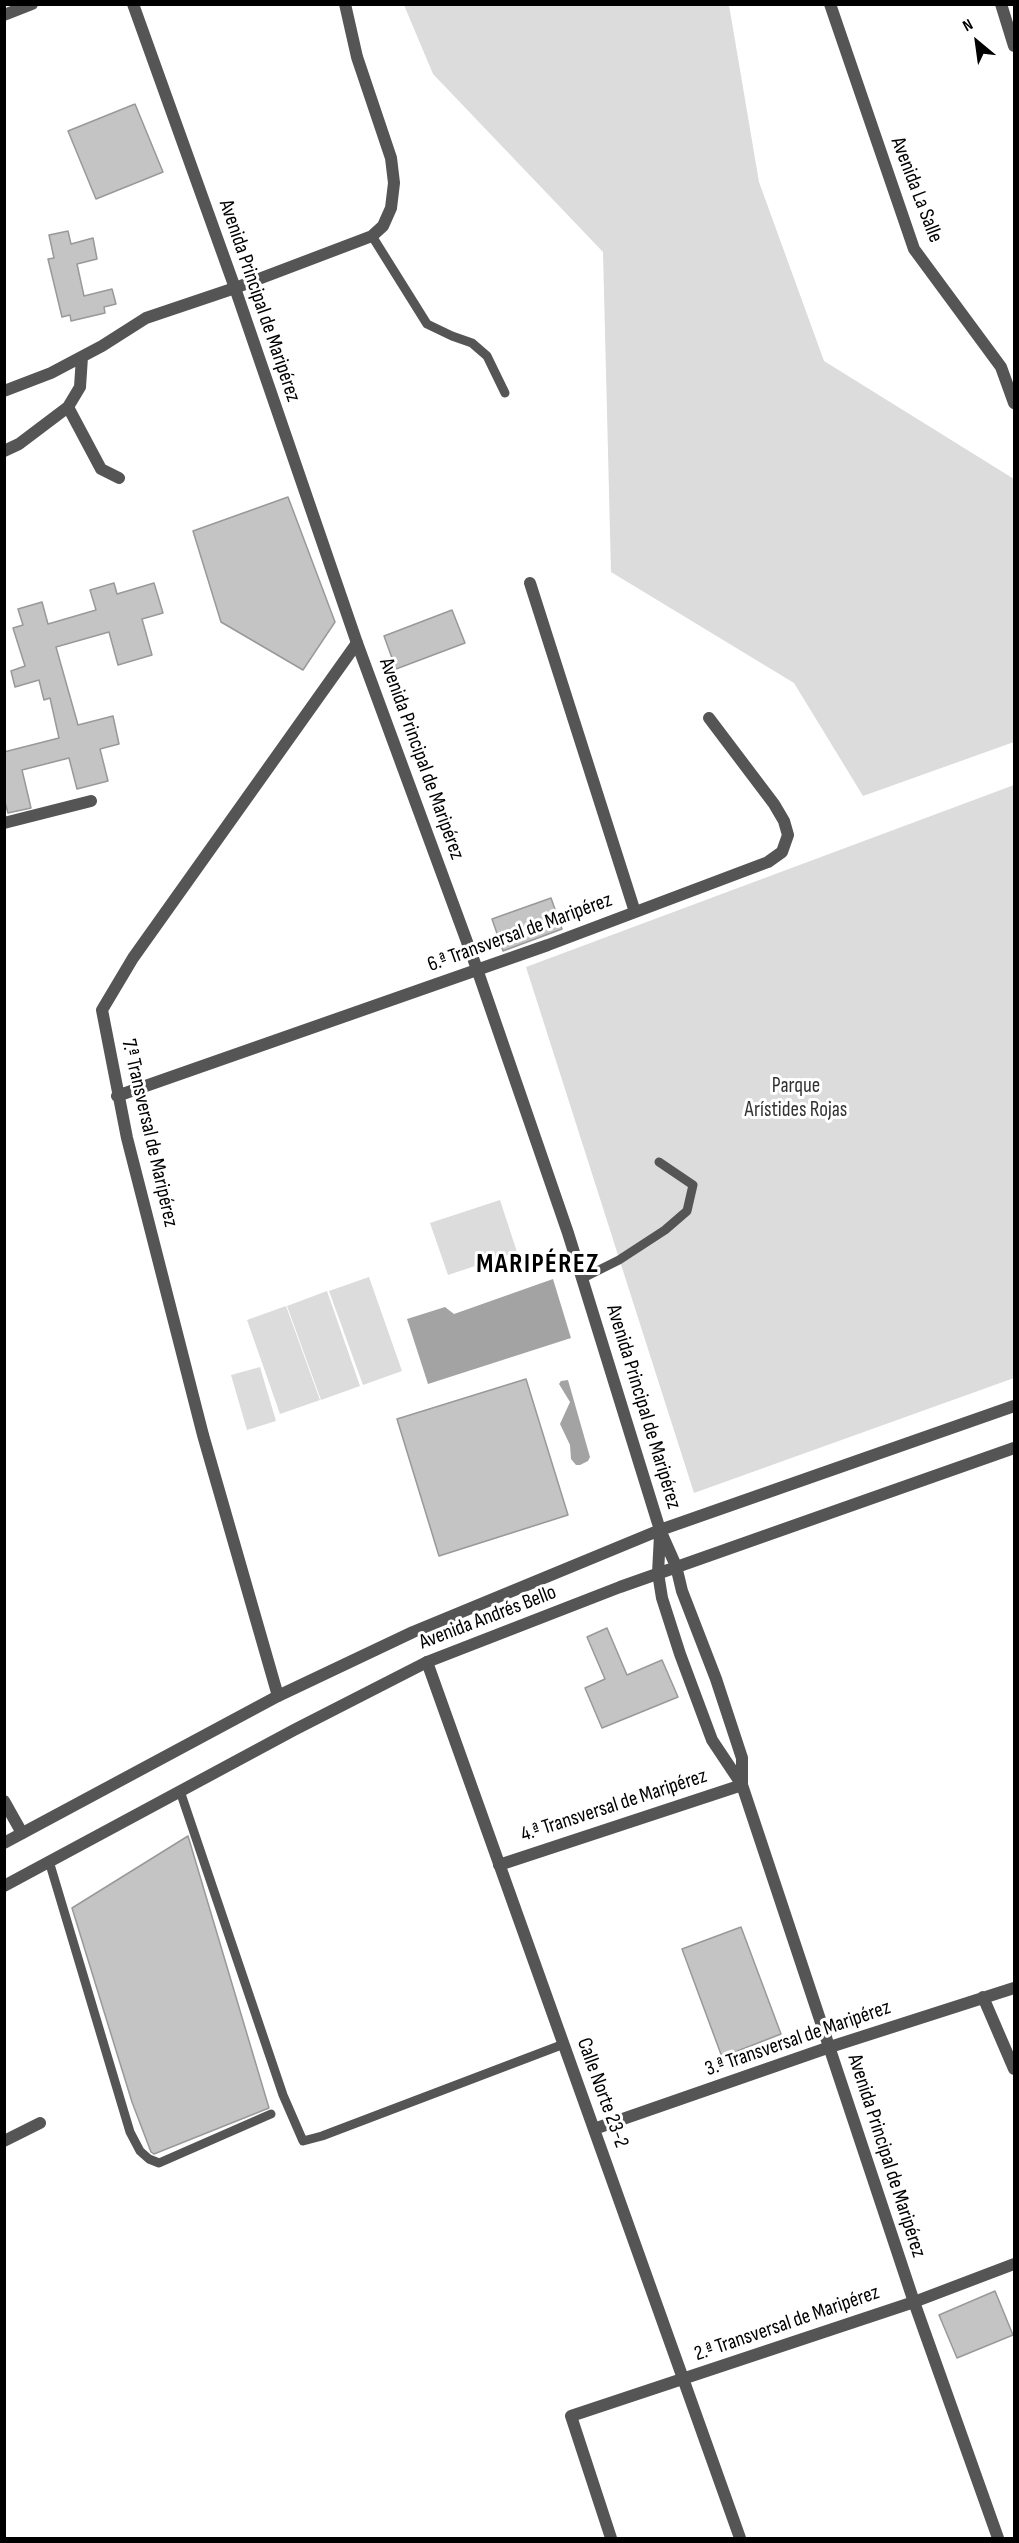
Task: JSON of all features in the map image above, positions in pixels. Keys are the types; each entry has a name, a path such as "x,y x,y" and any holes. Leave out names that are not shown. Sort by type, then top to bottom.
{"street":[{"path":"4,15 32,4"},
{"name":"Avenida Principal de Maripérez","path":"133,4 235,288 357,644 477,969 583,1278 660,1530 676,1566 682,1591 716,1679 742,1758 742,1785"},
{"path":"4,391 51,373 146,318 235,288 372,236 383,226 391,208 394,183 391,158 357,57 345,4"},
{"name":"Avenida La Salle","path":"830,4 914,249 1001,368 1014,403"},
{"path":"1002,4 1014,46"},
{"path":"4,451 19,444 68,407 80,387 82,357"},
{"path":"68,407 101,469 119,478"},
{"path":"530,583 635,912"},
{"name":"7.ª Transversal de Maripérez","path":"278,1696 203,1435 117,1096 102,1010 133,958 357,644"},
{"name":"6.ª Transversal de Maripérez","path":"117,1096 477,969 768,862 782,852 788,835 774,804 709,718"},
{"path":"4,823 91,801"},
{"name":"Avenida Andrés Bello","path":"4,1843 278,1696 413,1632 660,1530 1014,1406"},
{"name":"Avenida Andrés Bello","path":"4,1886 427,1662 676,1566 1014,1449"},
{"name":"Avenida Principal de Maripérez","path":"660,1530 658,1573 665,1609 712,1740 742,1785 914,2302 998,2538"},
{"name":"Calle Norte 23-2","path":"427,1662 740,2538"},
{"name":"4.ª Transversal de Maripérez","path":"499,1865 742,1785"},
{"path":"4,1801 22,1833"},
{"name":"3.ª Transversal de Maripérez","path":"594,2129 830,2047 1014,1988"},
{"path":"983,1997 1014,2069"},
{"path":"4,2141 40,2123"},
{"name":"2.ª Transversal de Maripérez","path":"611,2538 571,2416 914,2302 1014,2264"}],"lane":[{"path":"372,236 427,324 472,343 487,356 506,393"},
{"path":"583,1278 619,1260 665,1230 687,1211 693,1185 659,1162"},
{"path":"180,1791 283,2095 303,2141 322,2136 564,2044"},
{"path":"49,1861 130,2132 140,2151 148,2159 159,2163 271,2114"}],"green space":[{"path":"404,5 729,5 759,182 824,361 1014,479 1014,742 863,796 794,683 611,572 603,252 433,74"},
{"name":"Parque Arístides Rojas","path":"1014,785 1014,1378 694,1493 526,967"},
{"path":"500,1200 517,1252 448,1275 430,1223"},
{"path":"369,1277 402,1371 363,1385 329,1291"},
{"path":"327,1291 360,1386 321,1400 287,1306"},
{"path":"286,1306 320,1400 280,1414 247,1320"},
{"path":"260,1367 276,1421 247,1430 231,1375"}],"shaded area":[{"path":"553,1279 571,1338 428,1384 407,1319 445,1307 454,1314"},
{"path":"568,1380 590,1457 588,1461 580,1465 576,1465 571,1459 570,1445 560,1424 570,1402 559,1384 561,1381"}],"building":[{"path":"135,104 163,172 96,199 68,131"},
{"path":"68,231 71,244 93,238 97,259 77,264 84,296 112,289 116,304 104,307 105,313 71,321 70,315 62,317 48,259 54,258 49,235"},
{"path":"288,497 335,622 303,670 221,622 193,531"},
{"path":"114,583 117,594 154,583 163,613 142,619 152,655 118,665 109,632 56,647 78,725 113,716 119,744 100,749 108,781 77,789 69,758 22,770 31,808 8,813 4,799 4,752 59,738 50,698 44,700 39,680 15,687 11,671 25,666 13,628 23,625 18,609 42,602 48,624 96,610 90,590"},
{"path":"452,610 465,643 396,669 384,636"},
{"path":"551,898 562,929 503,951 492,919"},
{"path":"526,1379 568,1515 439,1556 397,1419"},
{"path":"607,1628 627,1675 662,1660 678,1697 602,1728 585,1688 605,1679 587,1637"},
{"path":"188,1836 269,2108 154,2154 151,2152 132,2102 72,1908"},
{"path":"741,1927 781,2034 722,2057 682,1949"},
{"path":"995,2291 1013,2335 957,2358 939,2315"}],"district":[{"name":"MARIPÉREZ","path":"538,1265"}]}
